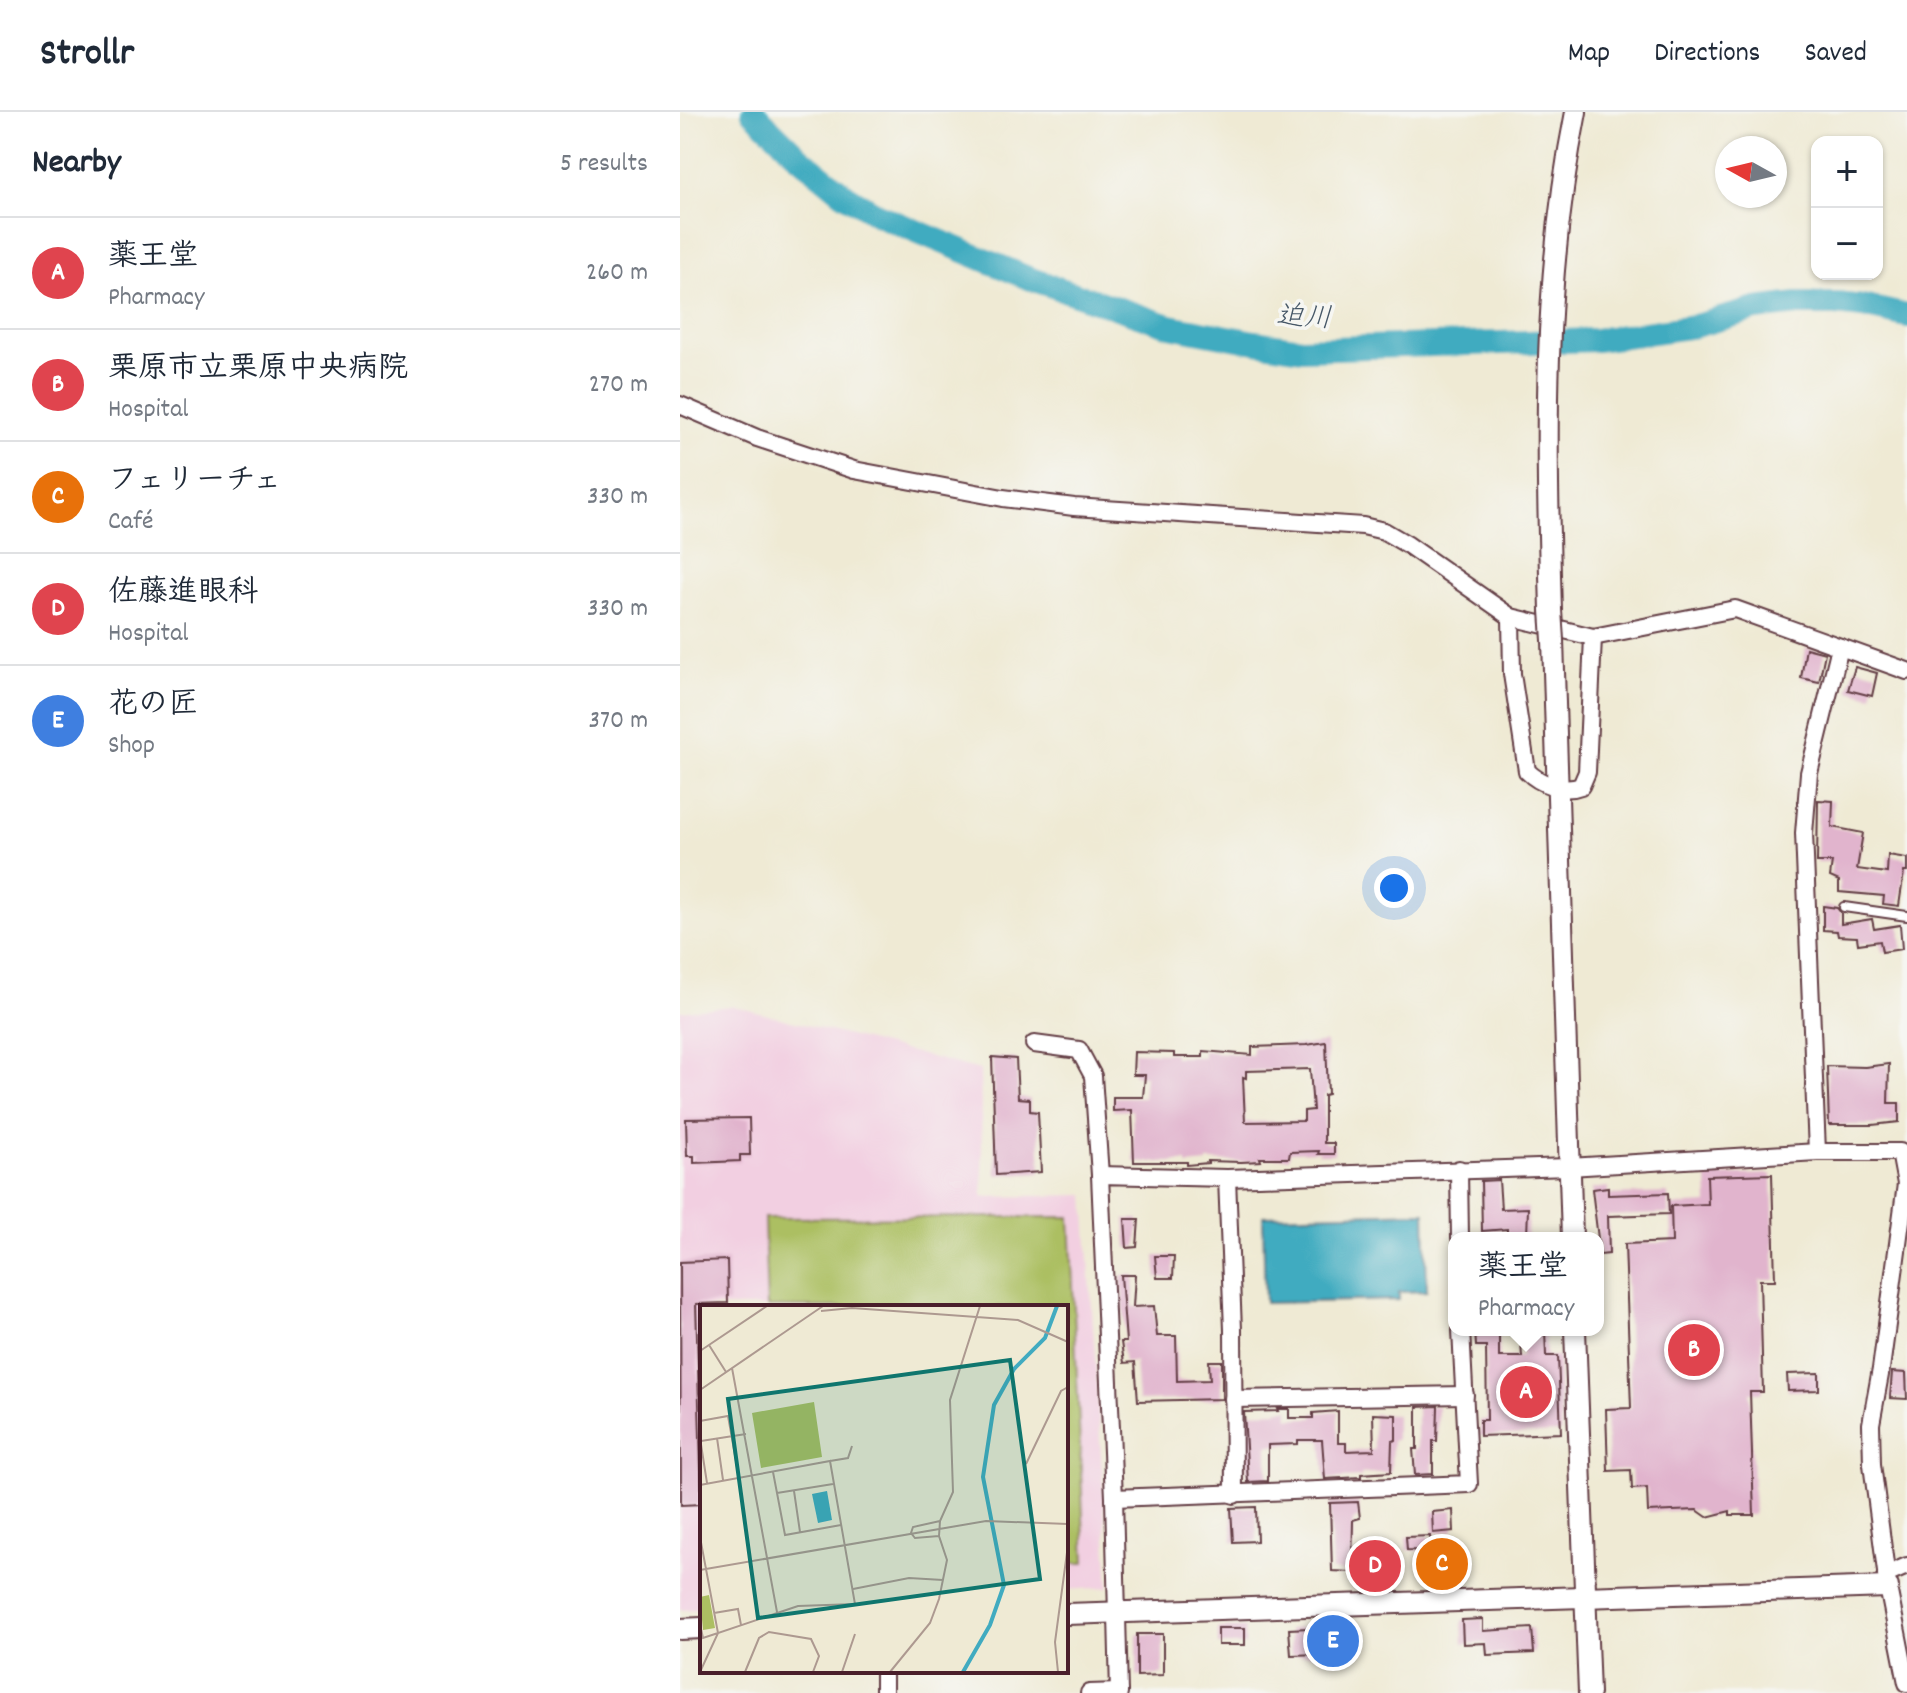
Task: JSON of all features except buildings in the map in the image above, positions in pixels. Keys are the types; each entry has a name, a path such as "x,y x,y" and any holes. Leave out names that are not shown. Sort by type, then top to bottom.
{"street":[{"path":"1572,1232 1546,444 1547,364 1555,247 1576,112"},
{"path":"680,405 757,438 854,470 1003,498 1074,507 1363,526 1384,531 1511,617 1593,637 1735,609 1907,671"},
{"path":"1511,617 1512,674 1527,771 1540,781 1557,787 1574,789 1585,781 1593,637"},
{"path":"1817,1152 1804,833 1809,773 1840,647"},
{"path":"1034,1044 1079,1050 1093,1076 1114,1498 1119,1692 1089,1693"},
{"path":"1100,1175 1227,1178 1569,1167 1817,1152 1900,1152 1906,1183 1871,1424 1872,1464 1887,1581 1907,1683"},
{"path":"1459,1169 1460,1232"},
{"path":"1227,1178 1234,1495"},
{"path":"1114,1498 1469,1484 1461,1336"},
{"path":"1575,1336 1589,1693"},
{"path":"1233,1399 1465,1395"},
{"path":"1068,1614 1586,1598 1887,1581 1907,1566"},
{"path":"680,1629 700,1628"}],"lane":[{"path":"1844,907 1907,916"}],"shaded area":[{"path":"733,1006 980,1070 983,1197 1085,1195 1109,1587 1068,1590 1068,1305 700,1305 700,1609 680,1610 680,1011"}],"green space":[{"path":"1070,1217 1085,1563 1068,1563 1068,1305 767,1305 764,1218"}],"water":[{"path":"1425,1212 1427,1291 1399,1292 1399,1300 1265,1303 1263,1216"}],"waterway":[{"name":"迫川","path":"753,112 799,157 843,193 878,215 1028,278 1170,326 1249,341 1302,349 1596,340 1695,326 1756,309 1797,304 1837,304 1907,316"}],"place":[{"name":"栗原市立栗原中央病院","path":"1694,1350"},
{"name":"薬王堂","path":"1526,1392"},
{"name":"フェリーチェ","path":"1442,1564"},
{"name":"佐藤進眼科","path":"1375,1566"},
{"name":"花の匠","path":"1333,1641"}]}
